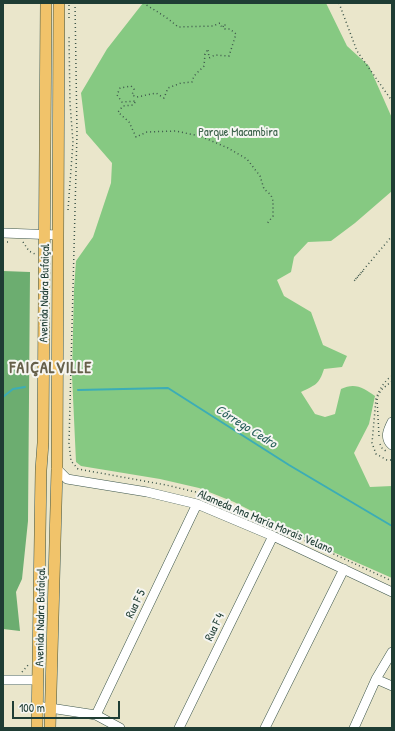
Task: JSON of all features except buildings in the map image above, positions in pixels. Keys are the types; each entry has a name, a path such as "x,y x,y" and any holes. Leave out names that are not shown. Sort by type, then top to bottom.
{"main road":[{"name":"Avenida Nadra Bufaiçal","path":"37,728 41,478 43,442 46,3"},
{"name":"Avenida Nadra Bufaiçal","path":"50,728 52,708 57,469 59,3"}],"street":[{"path":"3,233 58,235"},
{"path":"392,422 387,436 389,443 392,444"},
{"name":"Alameda Ana Maria Morais Velano","path":"57,469 67,479 147,492 197,504 273,536 392,592"},
{"name":"Rua F 5","path":"96,715 197,504"},
{"name":"Rua F 4","path":"179,728 273,536"},
{"path":"265,728 344,569"},
{"path":"354,728 376,679 392,652"},
{"path":"376,679 392,686"},
{"path":"3,680 37,680"},
{"path":"37,706 96,715 120,728"}],"path":[{"path":"75,3 77,133 69,443 71,462 78,469 166,485 204,494 392,581"},
{"path":"144,3 158,13 164,15 178,27 213,26 220,23 222,28 225,24 225,29 230,29 236,34 229,56 215,55 209,58 208,50 204,54 204,66 194,76 192,82 181,83 168,88 164,98 156,93 137,97 132,95 134,89 131,86 120,88 117,95 122,102 136,101 133,105 123,106 118,112 129,122 136,137 147,132 176,131 200,136 247,158 260,176 264,189 271,195 273,201 273,216 266,225"},
{"path":"340,3 357,51 392,101"},
{"path":"363,271 354,281 392,236"},
{"path":"392,376 386,380 376,399 372,443 376,454 387,460 392,460"},
{"path":"392,381 381,390 377,408 379,441 382,448 392,454"}],"green space":[{"name":"Parque Macambira","path":"143,3 326,3 347,46 369,66 392,118 392,191 355,223 331,241 308,242 294,257 291,272 277,280 284,296 311,312 323,345 347,356 342,367 324,369 316,384 301,392 315,414 325,417 335,414 341,389 346,387 359,387 375,396 369,424 354,453 370,487 392,486 392,578 324,548 234,502 199,488 160,479 81,466 76,462 72,375 76,261 93,237 111,183 112,163 86,133 81,93 107,49"},
{"path":"3,271 30,272 28,521 22,579 16,592 20,631 3,629"}],"waterway":[{"name":"Córrego Cedro","path":"3,397 13,389 25,387"},
{"name":"Córrego Cedro","path":"78,390 168,388 289,465 392,526"}],"district":[{"name":"FAIÇALVILLE","path":"51,369"}]}
